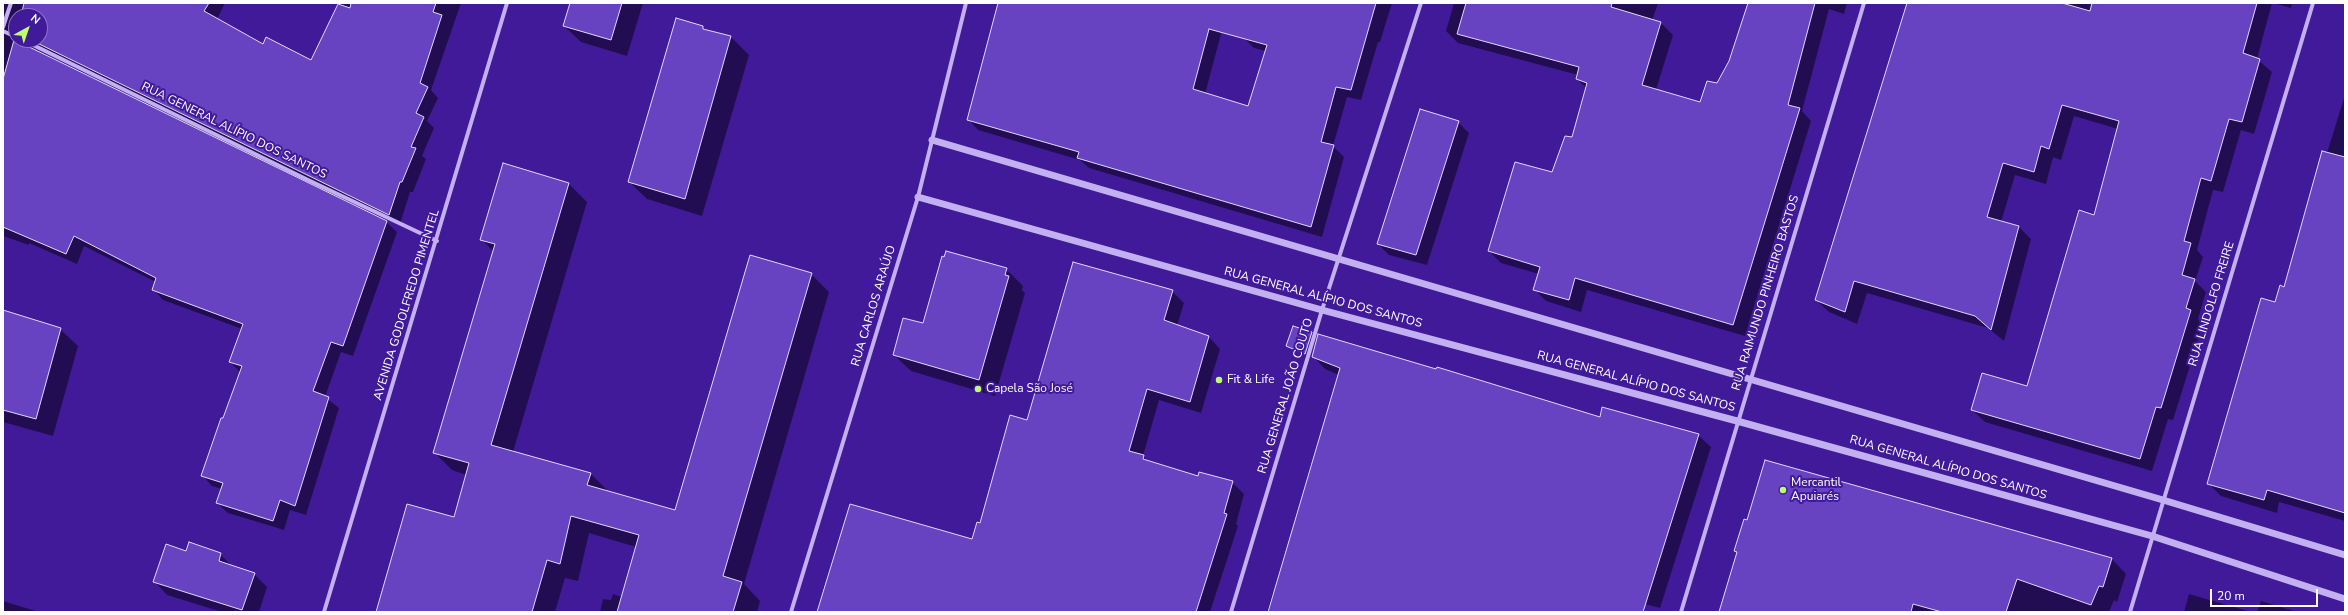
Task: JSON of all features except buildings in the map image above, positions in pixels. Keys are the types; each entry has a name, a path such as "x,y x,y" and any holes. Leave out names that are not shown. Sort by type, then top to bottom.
{"street":[{"path":"3,27 11,3"},
{"name":"AVENIDA GODOLFREDO PIMENTEL","path":"324,612 437,241 507,3"},
{"name":"RUA CARLOS ARAÚJO","path":"791,612 918,197 966,3"},
{"name":"RUA GENERAL JOÃO COUTO","path":"1231,612 1322,310 1420,3"},
{"name":"RUA RAIMUNDO PINHEIRO BASTOS","path":"1681,612 1737,421 1864,3"},
{"name":"RUA LINDOLFO FREIRE","path":"2130,612 2313,3"},
{"name":"RUA GENERAL ALÍPIO DOS SANTOS","path":"39,48 308,180 437,241"},
{"path":"932,140 2163,500 2345,555"},
{"name":"RUA GENERAL ALÍPIO DOS SANTOS","path":"918,197 1322,310 1737,421 2152,536 2345,599"}],"place":[{"name":"Fit & Life","path":"1219,380"},
{"name":"Capela São José","path":"978,389"},
{"name":"Mercantil Apuiarés","path":"1783,490"}]}
